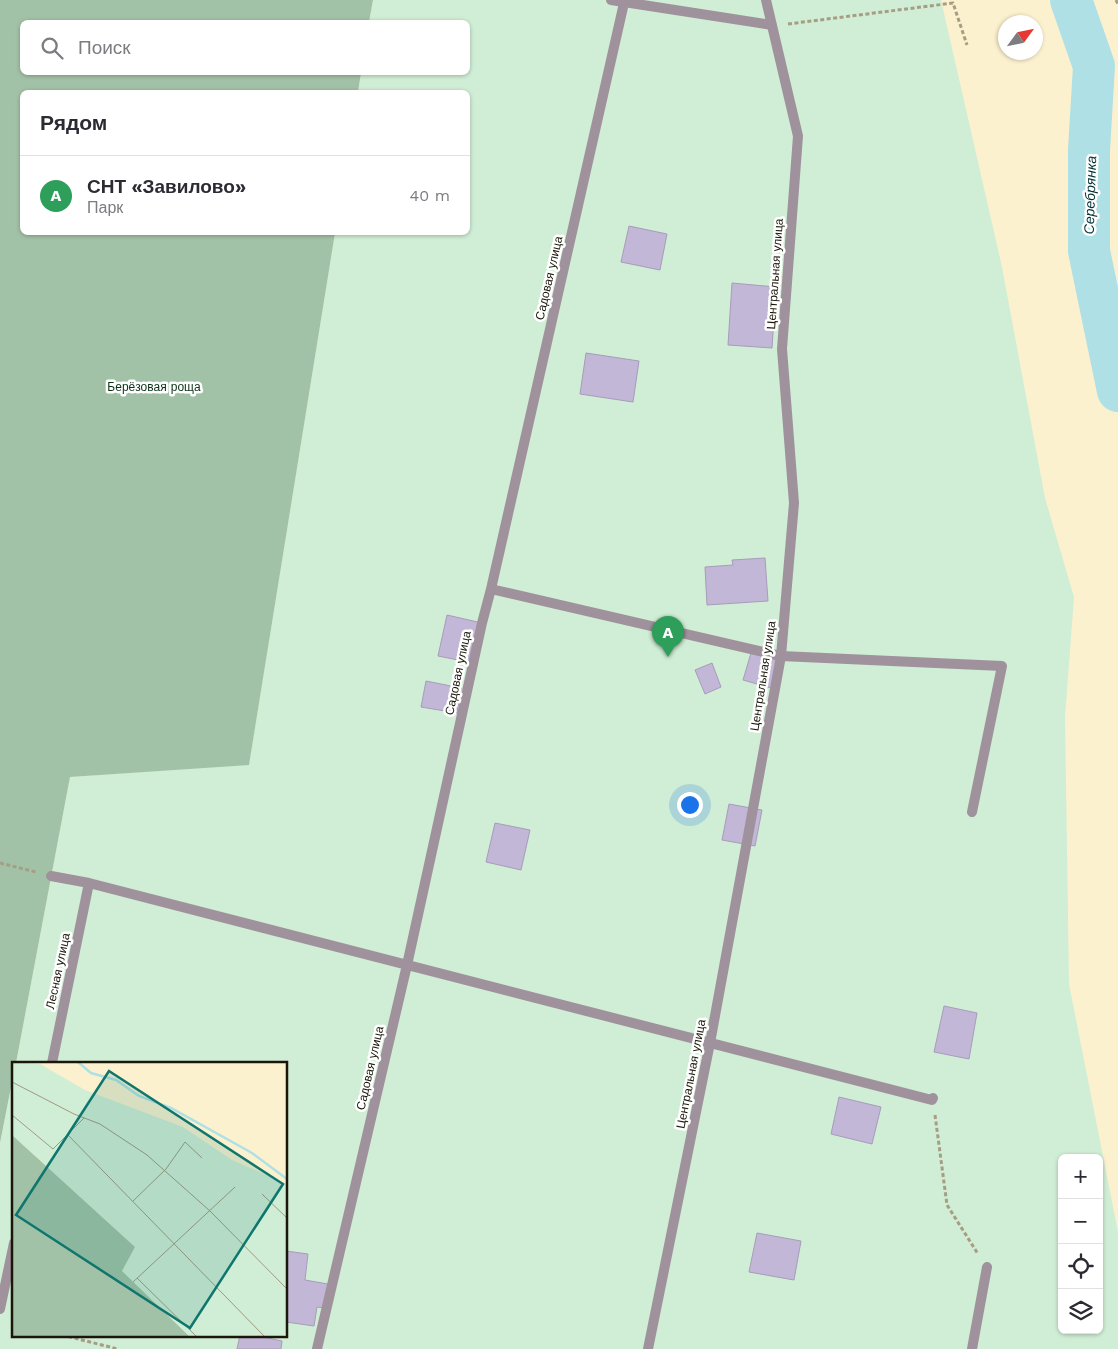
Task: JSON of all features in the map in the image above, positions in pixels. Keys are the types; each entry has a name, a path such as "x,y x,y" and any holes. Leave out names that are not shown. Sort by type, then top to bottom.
{"lane":[{"path":"611,0 772,25"},
{"name":"Центральная улица","path":"648,1349 710,1043 781,656 794,503 782,349 798,136 766,0"},
{"name":"Садовая улица","path":"318,1349 407,965 482,623 624,3"},
{"path":"491,589 781,656 1002,666 972,812"},
{"path":"51,876 89,883 932,1100 933,1098"},
{"name":"Лесная улица","path":"52,1062 89,883"},
{"path":"0,1309 12,1252"},
{"path":"972,1349 987,1267"}],"path":[{"path":"1116,0 1118,4"},
{"path":"772,25 954,3 967,45"},
{"path":"0,863 51,876"},
{"path":"933,1098 947,1205 987,1267"},
{"path":"66,1336 118,1349"}],"green space":[{"name":"Берёзовая роща","path":"0,0 373,0 369,20 20,20 20,75 361,75 358,90 20,90 20,235 335,235 249,765 70,777 16,1062 12,1062 12,1082 0,1143"},
{"path":"373,0 941,0 1002,267 1045,498 1074,597 1065,717 1069,984 1103,1154 1058,1154 1058,1334 1103,1334 1103,1156 1118,1232 1118,1349 0,1349 0,1144 12,1082 12,1336 288,1336 288,1062 16,1062 70,777 249,764 335,235 470,235 470,90 358,90 361,75 470,75 470,20 369,20"}],"building":[{"path":"629,226 667,234 660,270 621,262"},
{"path":"732,283 776,287 772,348 728,345"},
{"path":"586,353 639,361 633,402 580,394"},
{"path":"765,558 768,601 707,605 705,567 733,565 732,560"},
{"path":"447,615 482,623 473,663 438,656"},
{"path":"751,653 779,661 771,688 743,680"},
{"path":"712,663 721,687 705,694 695,670"},
{"path":"426,681 461,688 457,713 421,707"},
{"path":"729,804 762,810 755,846 722,840"},
{"path":"495,823 530,830 521,870 486,862"},
{"path":"944,1006 977,1013 969,1059 934,1052"},
{"path":"839,1097 881,1107 872,1144 831,1134"},
{"path":"757,1233 801,1241 794,1280 749,1272"},
{"path":"288,1251 308,1254 305,1280 328,1284 325,1308 317,1307 314,1326 288,1322"},
{"path":"240,1336 259,1336 282,1341 281,1349 237,1349"}],"waterway":[{"name":"Серебрянка","path":"1071,0 1094,66 1089,150 1089,251 1118,391"}],"place":[{"name":"СНТ «Завилово»","path":"668,657"}]}
